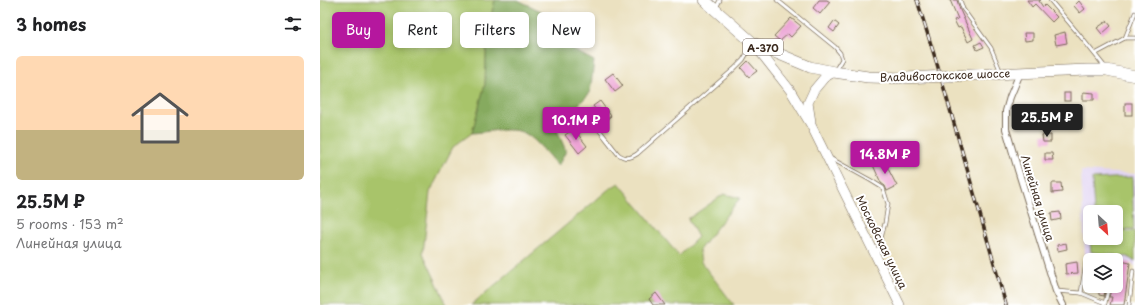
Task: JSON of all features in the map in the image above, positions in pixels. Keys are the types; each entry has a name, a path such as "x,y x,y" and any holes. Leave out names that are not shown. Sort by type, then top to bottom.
{"highway":[{"name":"Владивостокское шоссе","path":"704,0 717,5 753,43 810,66 834,72 868,77 904,78 1107,70 1135,76"}],"main road":[{"name":"Московская улица","path":"753,43 790,90 811,125 900,305"},
{"name":"Московская улица","path":"811,125 808,103 814,90 824,78 834,72"}],"street":[{"name":"Линейная улица","path":"1020,73 1006,111 1006,129 1056,291 1063,305"}],"lane":[{"path":"777,0 835,47 840,53 842,59 834,72"},
{"path":"960,0 963,9 991,48 997,74"},
{"path":"1050,0 1107,70"},
{"path":"1125,38 1135,13"},
{"path":"1095,54 1125,38 1135,38"},
{"path":"586,113 618,154 624,158 630,158 637,154 734,69 743,60 753,43"},
{"path":"827,157 883,188 888,204 876,258"},
{"path":"1129,305 1133,271"},
{"path":"1081,293 1083,281"},
{"path":"1056,291 1081,293 1104,304 1107,293"}],"shaded area":[{"path":"1081,171 1135,174 1135,266 1123,261 1123,253 1085,253 1084,245 1123,245 1123,205 1083,205 1083,214"}],"green space":[{"path":"320,0 495,0 492,12 460,12 460,48 486,48 485,84 472,133 453,147 430,192 423,253 447,305 320,305"},
{"path":"495,0 518,0 543,12 537,12 537,48 570,48 594,61 590,93 571,112 557,130 566,151 558,166 530,136 519,131 496,130 472,133 485,84 486,48 529,48 529,12 492,12"},
{"path":"1132,177 1134,229 1123,230 1123,205 1094,205 1092,179"},
{"path":"619,183 679,256 698,237 688,219 724,194 740,198 699,250 701,262 734,305 471,305 609,189"},
{"path":"1135,231 1135,262 1128,257 1123,256 1123,253 1091,252 1090,245 1123,245 1123,232"}],"building":[{"path":"819,0 827,0 830,2 820,14 813,8"},
{"path":"950,0 957,0 973,39 968,42 961,27 958,28 954,20 958,19"},
{"path":"1027,0 1041,0 1039,1 1043,7 1045,5 1057,17 1052,22 1035,4 1032,7"},
{"path":"1079,1 1085,9 1080,13 1074,6"},
{"path":"791,18 801,26 791,37 788,34 780,41 774,36"},
{"path":"834,21 839,25 834,32 829,28"},
{"path":"1107,21 1111,26 1102,34 1097,28"},
{"path":"1065,32 1067,43 1056,45 1054,35"},
{"path":"1024,33 1033,33 1033,40 1025,41"},
{"path":"981,42 984,47 977,50 975,45"},
{"path":"748,61 757,71 749,77 741,68"},
{"path":"613,73 623,86 615,92 605,79"},
{"path":"1083,92 1094,93 1094,100 1083,100"},
{"path":"1064,93 1070,93 1070,101 1064,101"},
{"path":"600,101 611,116 602,123 599,118 601,117 593,106"},
{"path":"1125,103 1132,103 1132,115 1125,115"},
{"path":"574,129 587,146 579,153 565,135"},
{"path":"1042,135 1051,135 1051,142 1043,142"},
{"path":"1045,153 1052,153 1053,160 1045,160"},
{"path":"883,159 897,186 887,191 885,186 881,183 873,165"},
{"path":"1052,183 1061,183 1062,192 1052,193"},
{"path":"1060,212 1061,219 1052,221 1051,213"},
{"path":"1066,243 1067,249 1058,251 1057,245"},
{"path":"1077,262 1078,273 1066,274 1065,264"},
{"path":"1123,262 1130,263 1124,305 1110,305 1112,297 1109,297 1110,293 1123,293"},
{"path":"656,293 665,305 653,305 649,299"},
{"path":"1099,293 1105,293 1104,296 1099,295"}],"railway":[{"path":"917,0 937,64 1006,305"}]}
